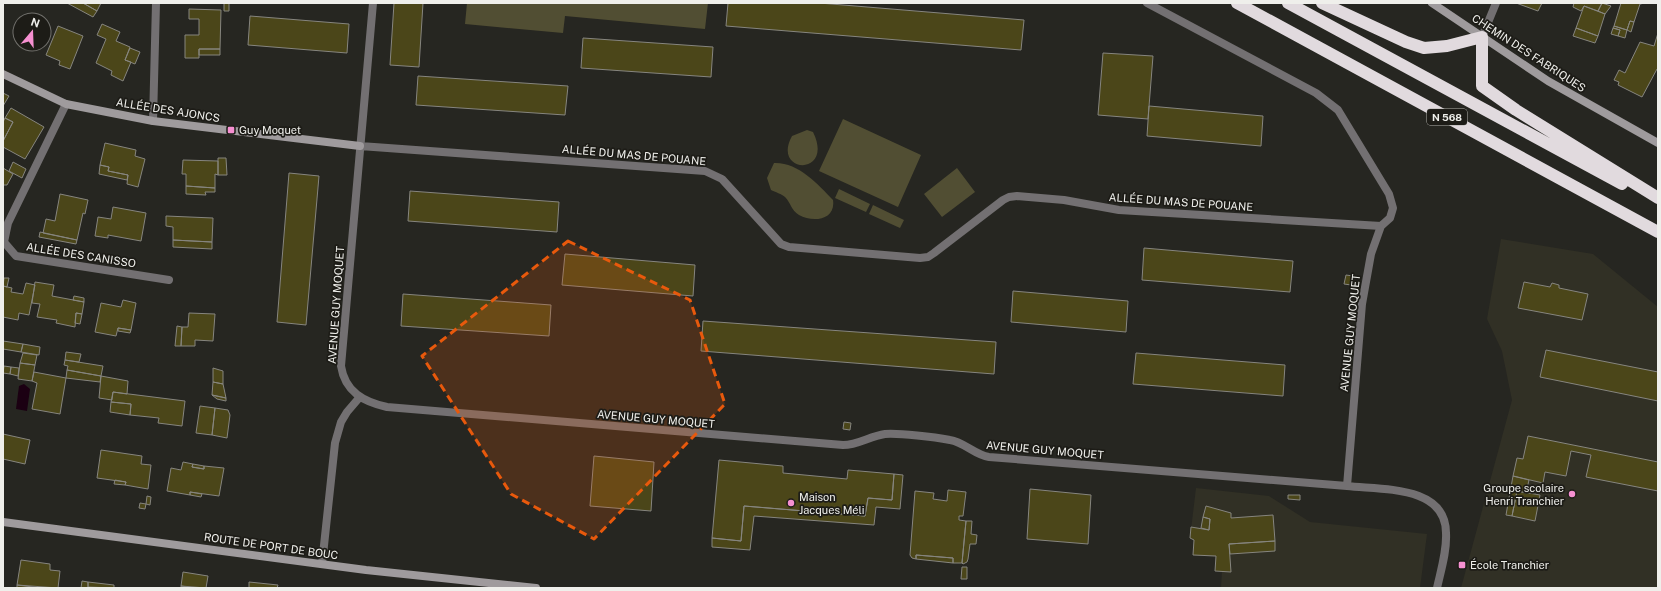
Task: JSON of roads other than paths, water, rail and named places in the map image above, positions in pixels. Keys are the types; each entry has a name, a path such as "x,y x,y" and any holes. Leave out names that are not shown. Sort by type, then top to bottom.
{"highway":[{"name":"N 568","path":"1237,3 1658,232"},
{"name":"N 568","path":"1288,3 1658,204"},
{"path":"1322,3 1406,42 1424,48 1446,46 1482,37 1482,86 1516,110 1658,198"}],"street":[{"path":"154,121 156,3"},
{"name":"AVENUE GUY MOQUET","path":"373,3 341,366 345,382 359,398 387,407 843,445 854,444 890,434 950,440 978,454 989,457 1347,486 1417,494 1436,506 1442,515 1446,532 1437,588"},
{"name":"AVENUE GUY MOQUET","path":"1147,3 1316,93 1338,110 1389,194 1393,208 1390,218 1381,226 1371,254 1362,304 1347,486"},
{"name":"CHEMIN DES FABRIQUES","path":"1432,3 1548,81 1658,143"},
{"path":"1482,37 1496,3"},
{"name":"ALLÉE DES AJONCS","path":"3,74 66,104 154,121 360,146"},
{"name":"ALLÉE DES CANISSO","path":"66,104 8,223 4,242 16,256 169,280"},
{"name":"ALLÉE DU MAS DE POUANE","path":"360,146 705,171 722,180 781,244 790,247 920,258 928,257 934,253 1003,200 1009,197 1017,196 1064,200 1119,210 1381,226"},
{"path":"322,564 335,443 341,422 359,398"},
{"name":"ROUTE DE PORT DE BOUC","path":"3,522 322,564 536,588"}],"place":[{"name":"Guy Moquet","path":"231,130"},
{"name":"Groupe scolaire Henri Tranchier","path":"1572,494"},
{"name":"Maison Jacques Méli","path":"791,503"},
{"name":"École Tranchier","path":"1462,565"}]}
